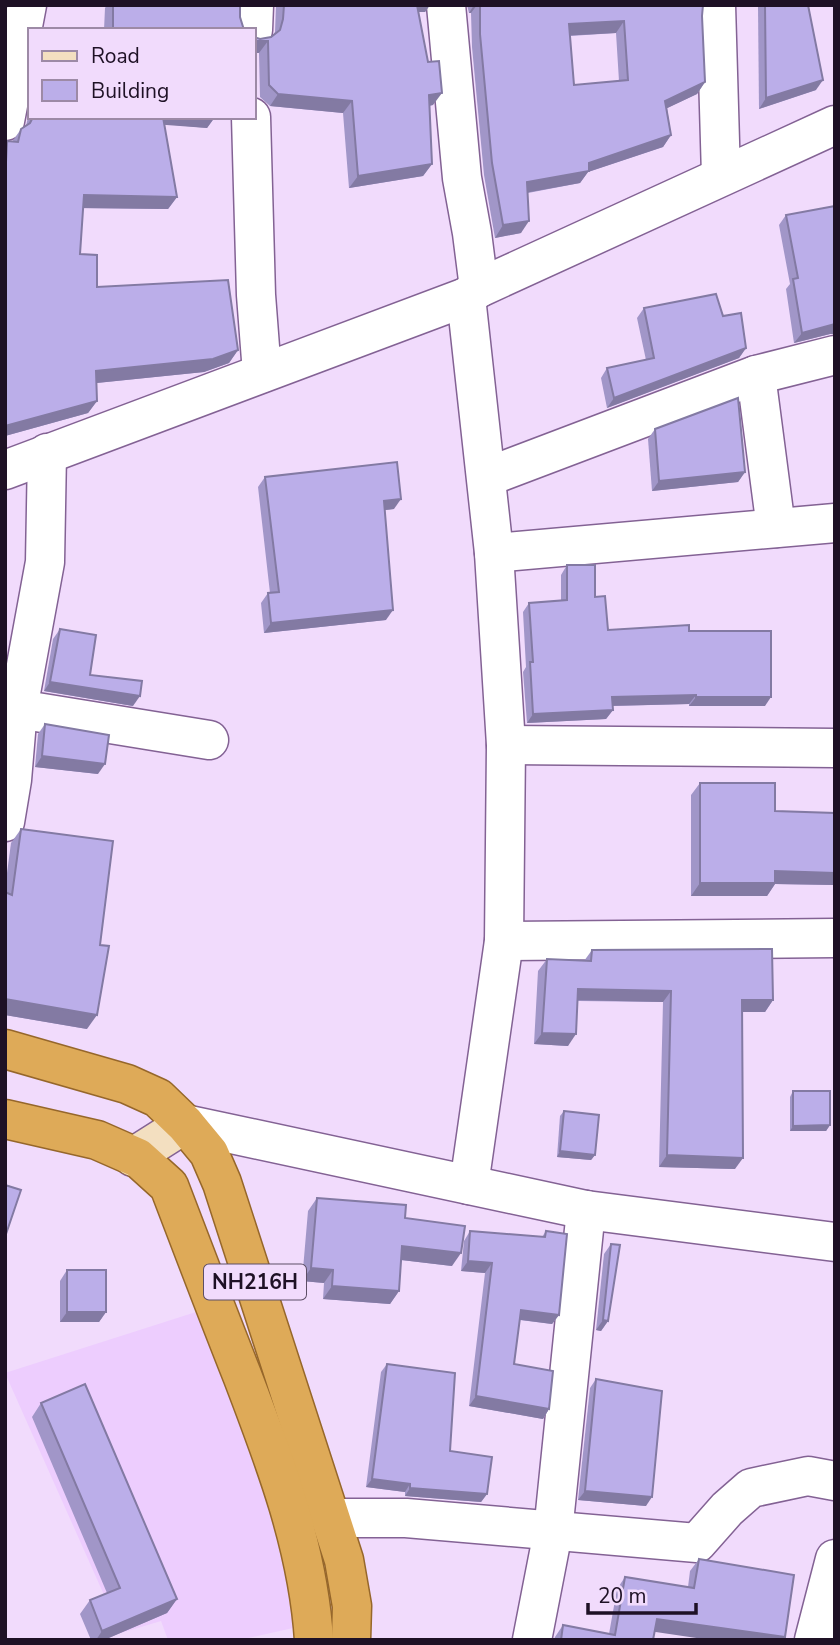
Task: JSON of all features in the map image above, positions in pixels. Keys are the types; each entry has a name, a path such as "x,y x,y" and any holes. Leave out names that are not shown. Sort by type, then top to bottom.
{"highway":[{"name":"NH216H","path":"5,1049 127,1084 158,1098 186,1124 209,1153 222,1183 332,1518 344,1560 352,1606 351,1640"},
{"name":"NH216H","path":"5,1119 97,1140 133,1157 169,1186 276,1463 298,1535 312,1602 314,1640"}],"main road":[{"path":"133,1157 186,1124"}],"street":[{"path":"5,121 27,5"},
{"path":"253,28 254,5"},
{"path":"446,5 462,178 472,233 472,292 494,553 506,746 504,941 469,1185"},
{"path":"716,5 721,176"},
{"path":"251,119 256,295 262,373"},
{"path":"5,470 472,292 835,125"},
{"path":"487,477 756,375 835,355"},
{"path":"756,375 776,528"},
{"path":"5,822 12,780 18,709 45,562 47,453"},
{"path":"494,553 835,523"},
{"path":"18,709 209,740"},
{"path":"506,746 835,748"},
{"path":"504,941 835,939"},
{"path":"186,1124 586,1210 835,1242"},
{"path":"532,1640 553,1532 586,1210"},
{"path":"332,1518 406,1518 697,1543 727,1509 751,1489 808,1476 835,1481"},
{"path":"814,1640 835,1559"}],"shaded area":[{"path":"196,1312 233,1372 302,1626 239,1640 168,1640 161,1621 121,1633 5,1373"}],"building":[{"path":"113,5 240,5 243,28 113,28"},
{"path":"284,5 417,5 428,62 439,61 442,93 429,95 432,164 358,176 352,101 278,94 269,85 268,41 256,41 256,38 271,37 280,30"},
{"path":"480,5 703,5 705,82 665,101 671,135 589,163 589,171 527,182 529,221 503,225 492,163 480,34","holes":["624,21 628,80 574,85 569,24"]},
{"path":"765,5 808,5 823,80 766,98"},
{"path":"32,119 163,119 177,197 84,195 80,254 97,255 97,287 228,280 238,350 213,359 96,371 97,401 5,426 7,141 18,142 21,129"},
{"path":"835,206 835,324 802,333 793,279 798,278 786,215"},
{"path":"716,294 723,316 741,313 746,348 614,398 607,368 654,358 644,308"},
{"path":"738,398 745,472 659,481 655,429"},
{"path":"397,462 401,499 384,501 393,610 271,623 268,593 279,592 265,477"},
{"path":"567,565 595,565 595,597 605,596 608,630 689,625 689,631 771,631 771,697 612,697 613,710 533,714 529,603 567,600"},
{"path":"60,629 96,635 90,675 142,681 140,696 50,682"},
{"path":"45,724 109,735 105,764 42,756"},
{"path":"700,783 775,783 775,811 835,813 835,873 775,871 775,883 700,883"},
{"path":"21,829 113,841 100,945 109,946 97,1015 5,999 5,892 12,895"},
{"path":"772,949 773,1000 742,1000 743,1158 667,1155 671,991 578,989 576,1034 542,1033 547,959 591,961 592,950"},
{"path":"793,1091 830,1091 830,1125 793,1126"},
{"path":"564,1111 599,1115 595,1155 560,1151"},
{"path":"5,1185 21,1190 5,1237"},
{"path":"317,1198 406,1205 405,1218 465,1226 461,1253 402,1246 399,1291 332,1286 333,1270 311,1268"},
{"path":"470,1231 545,1237 546,1231 567,1234 559,1315 521,1310 514,1364 553,1371 549,1409 476,1396 492,1263 468,1261"},
{"path":"611,1244 620,1245 608,1321 603,1320"},
{"path":"67,1270 106,1270 106,1312 67,1312"},
{"path":"387,1364 455,1373 450,1451 492,1457 487,1494 410,1488 410,1484 372,1479"},
{"path":"596,1379 662,1391 652,1497 585,1491"},
{"path":"85,1384 177,1599 102,1631 90,1600 120,1588 41,1403"},
{"path":"699,1559 794,1575 785,1637 657,1619 653,1640 561,1640 563,1625 615,1635 625,1577 694,1588"}]}
